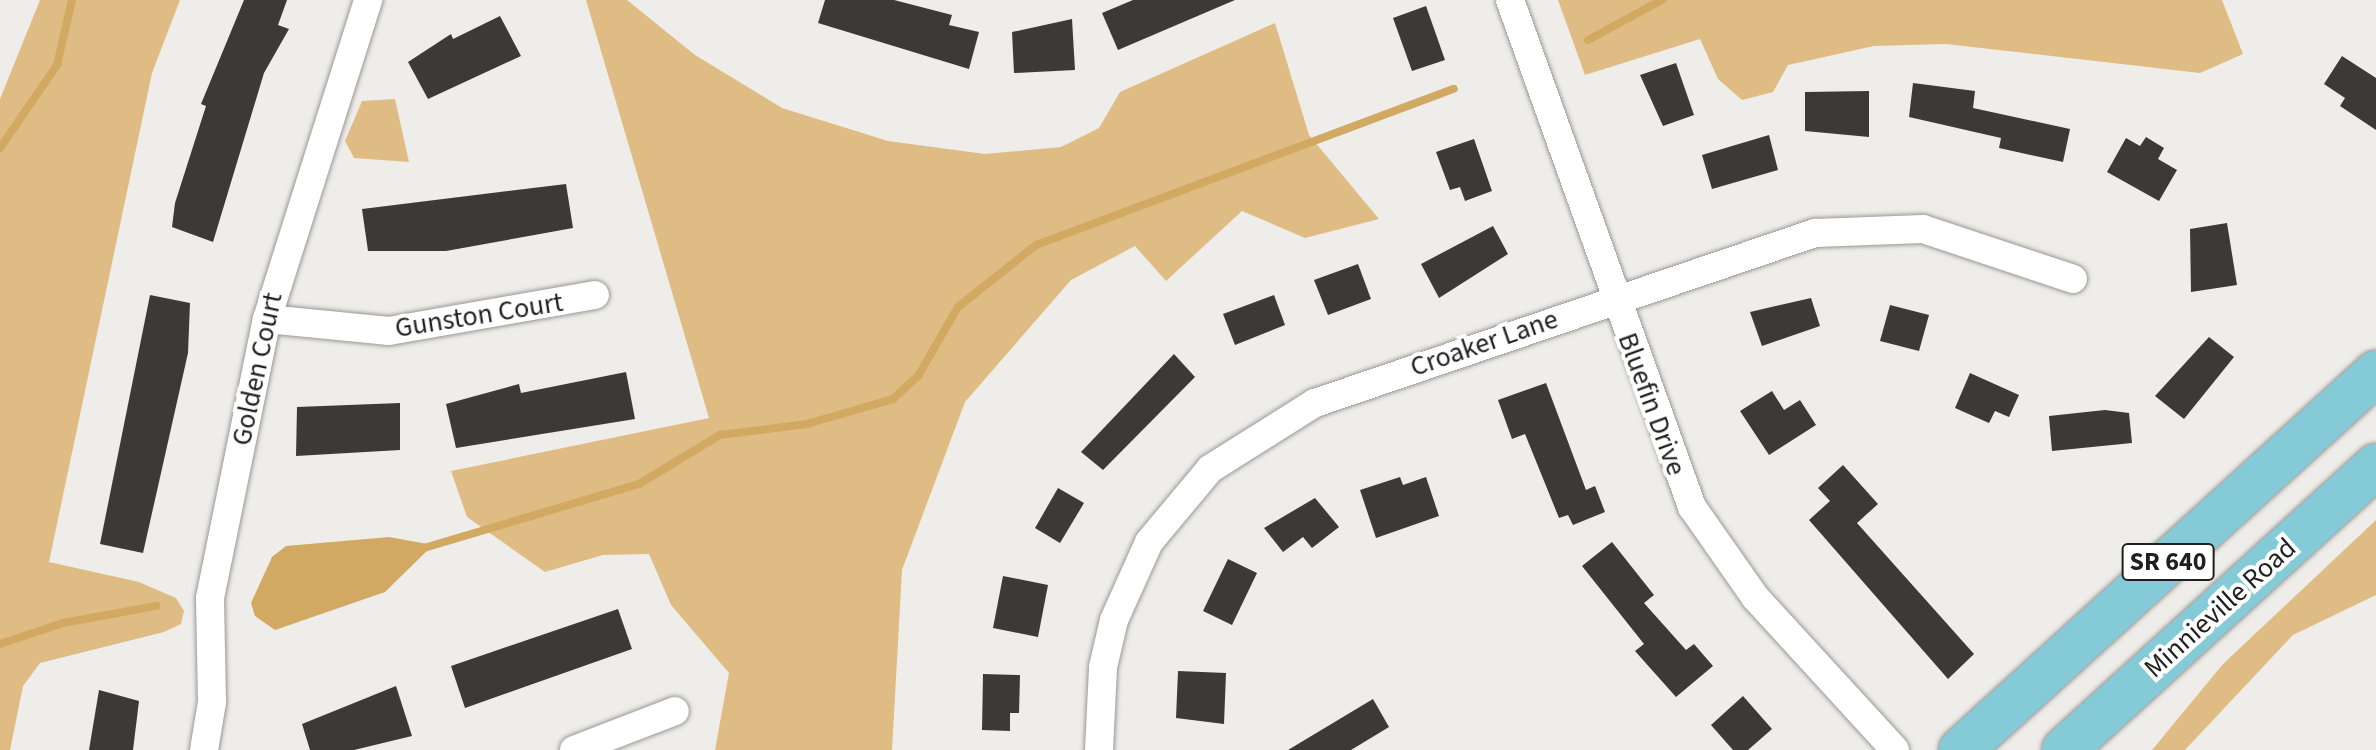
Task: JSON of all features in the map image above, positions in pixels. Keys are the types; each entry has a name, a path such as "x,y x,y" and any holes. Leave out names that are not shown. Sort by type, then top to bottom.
{"main road":[{"name":"SR 640","path":"1961,750 2376,373"},
{"name":"Minnieville Road","path":"2064,750 2376,466"}],"street":[{"name":"Golden Court","path":"204,750 212,702 210,598 267,319 368,0"},
{"name":"Bluefin Drive","path":"1510,0 1667,451 1717,548 1895,750"},
{"name":"Croaker Lane","path":"1099,750 1103,667 1131,576 1177,504 1210,469 1315,403 1788,239 1884,226 1953,236 2073,279"},
{"name":"Gunston Court","path":"267,319 389,331 595,295"},
{"path":"574,750 675,711"}],"shaded area":[{"path":"40,0 180,0 152,73 49,562 139,582 176,598 184,611 181,624 164,632 40,663 23,686 10,750 0,750 0,99"},
{"path":"586,0 627,0 695,55 782,108 888,141 985,154 1061,147 1099,128 1120,92 1275,23 1309,135 1379,219 1305,238 1242,211 1166,281 1135,246 1071,280 965,402 902,570 892,750 715,750 729,673 671,605 649,554 603,555 545,572 467,517 451,471 709,418"},
{"path":"1558,0 2222,0 2243,54 2200,73 1946,44 1874,46 1788,65 1773,92 1742,100 1718,79 1700,39 1585,75"},
{"path":"395,99 409,162 354,158 345,141 362,101"},
{"path":"2376,520 2376,595 2293,635 2185,750 2152,750 2223,664"},
{"path":"389,537 433,545 385,592 275,630 255,616 251,603 272,557 286,546"}],"building":[{"path":"244,0 287,0 278,25 289,29 264,73 213,242 172,227 175,203 206,106 201,104"},
{"path":"825,0 894,0 952,15 949,25 979,32 969,69 818,23"},
{"path":"1133,0 1235,0 1118,50 1102,13"},
{"path":"1426,6 1445,60 1412,71 1393,18"},
{"path":"500,16 521,56 428,99 408,62 451,34 453,39"},
{"path":"1072,19 1075,70 1014,73 1012,32"},
{"path":"2342,56 2376,78 2376,130 2340,106 2345,98 2324,84"},
{"path":"1676,63 1694,115 1663,126 1640,75"},
{"path":"1913,83 1975,91 1973,108 2070,129 2063,162 1999,148 2001,138 1909,117"},
{"path":"1869,91 1869,137 1805,131 1805,92"},
{"path":"1769,135 1778,170 1712,189 1702,155"},
{"path":"2146,137 2164,148 2158,159 2177,170 2159,201 2107,172 2126,138 2140,146"},
{"path":"1474,139 1492,191 1465,201 1460,187 1450,190 1436,152"},
{"path":"566,184 573,228 446,251 368,251 362,209"},
{"path":"2227,223 2237,285 2191,292 2190,229"},
{"path":"1493,226 1508,254 1439,298 1421,264"},
{"path":"1358,264 1371,299 1328,315 1314,280"},
{"path":"150,295 190,303 188,353 143,553 100,544"},
{"path":"1274,295 1285,325 1235,345 1223,314"},
{"path":"1811,298 1820,326 1762,346 1750,312"},
{"path":"1890,305 1929,315 1919,351 1880,341"},
{"path":"2209,337 2234,357 2184,419 2155,396"},
{"path":"1174,354 1195,377 1103,470 1081,452"},
{"path":"626,372 635,419 456,448 446,404 519,384 521,393"},
{"path":"1970,373 2019,395 2009,417 1995,411 1989,423 1955,408"},
{"path":"1546,383 1586,490 1595,486 1605,512 1573,525 1568,515 1559,518 1525,434 1512,439 1498,400"},
{"path":"1772,391 1784,410 1800,400 1816,425 1769,455 1740,411"},
{"path":"400,403 400,450 296,456 297,407"},
{"path":"2105,410 2129,413 2132,443 2052,451 2049,416"},
{"path":"1843,465 1878,504 1857,523 1974,654 1948,679 1809,520 1830,501 1818,488"},
{"path":"1400,477 1403,485 1426,477 1439,516 1376,538 1360,490"},
{"path":"1058,488 1084,503 1060,543 1035,528"},
{"path":"1315,498 1339,527 1312,548 1303,537 1283,552 1264,528"},
{"path":"1612,542 1654,595 1644,603 1686,650 1694,644 1713,666 1676,697 1635,651 1644,644 1582,566"},
{"path":"1228,559 1257,573 1232,625 1203,611"},
{"path":"1003,576 1048,585 1038,637 993,628"},
{"path":"618,609 632,649 465,708 451,666"},
{"path":"1178,671 1226,673 1224,724 1176,718"},
{"path":"983,674 1020,675 1019,713 1010,713 1010,731 982,730"},
{"path":"396,686 412,736 354,750 310,750 302,724"},
{"path":"99,690 139,701 133,750 89,750"},
{"path":"1743,696 1772,729 1748,750 1733,750 1711,725"},
{"path":"1373,699 1389,727 1351,750 1288,750"}],"waterway":[{"path":"0,148 57,65 72,0"},
{"path":"1588,40 1662,0"},
{"path":"424,548 639,484 720,435 807,424 893,399 918,376 958,307 1036,245 1454,89"},
{"path":"0,644 63,623 156,606"}]}
